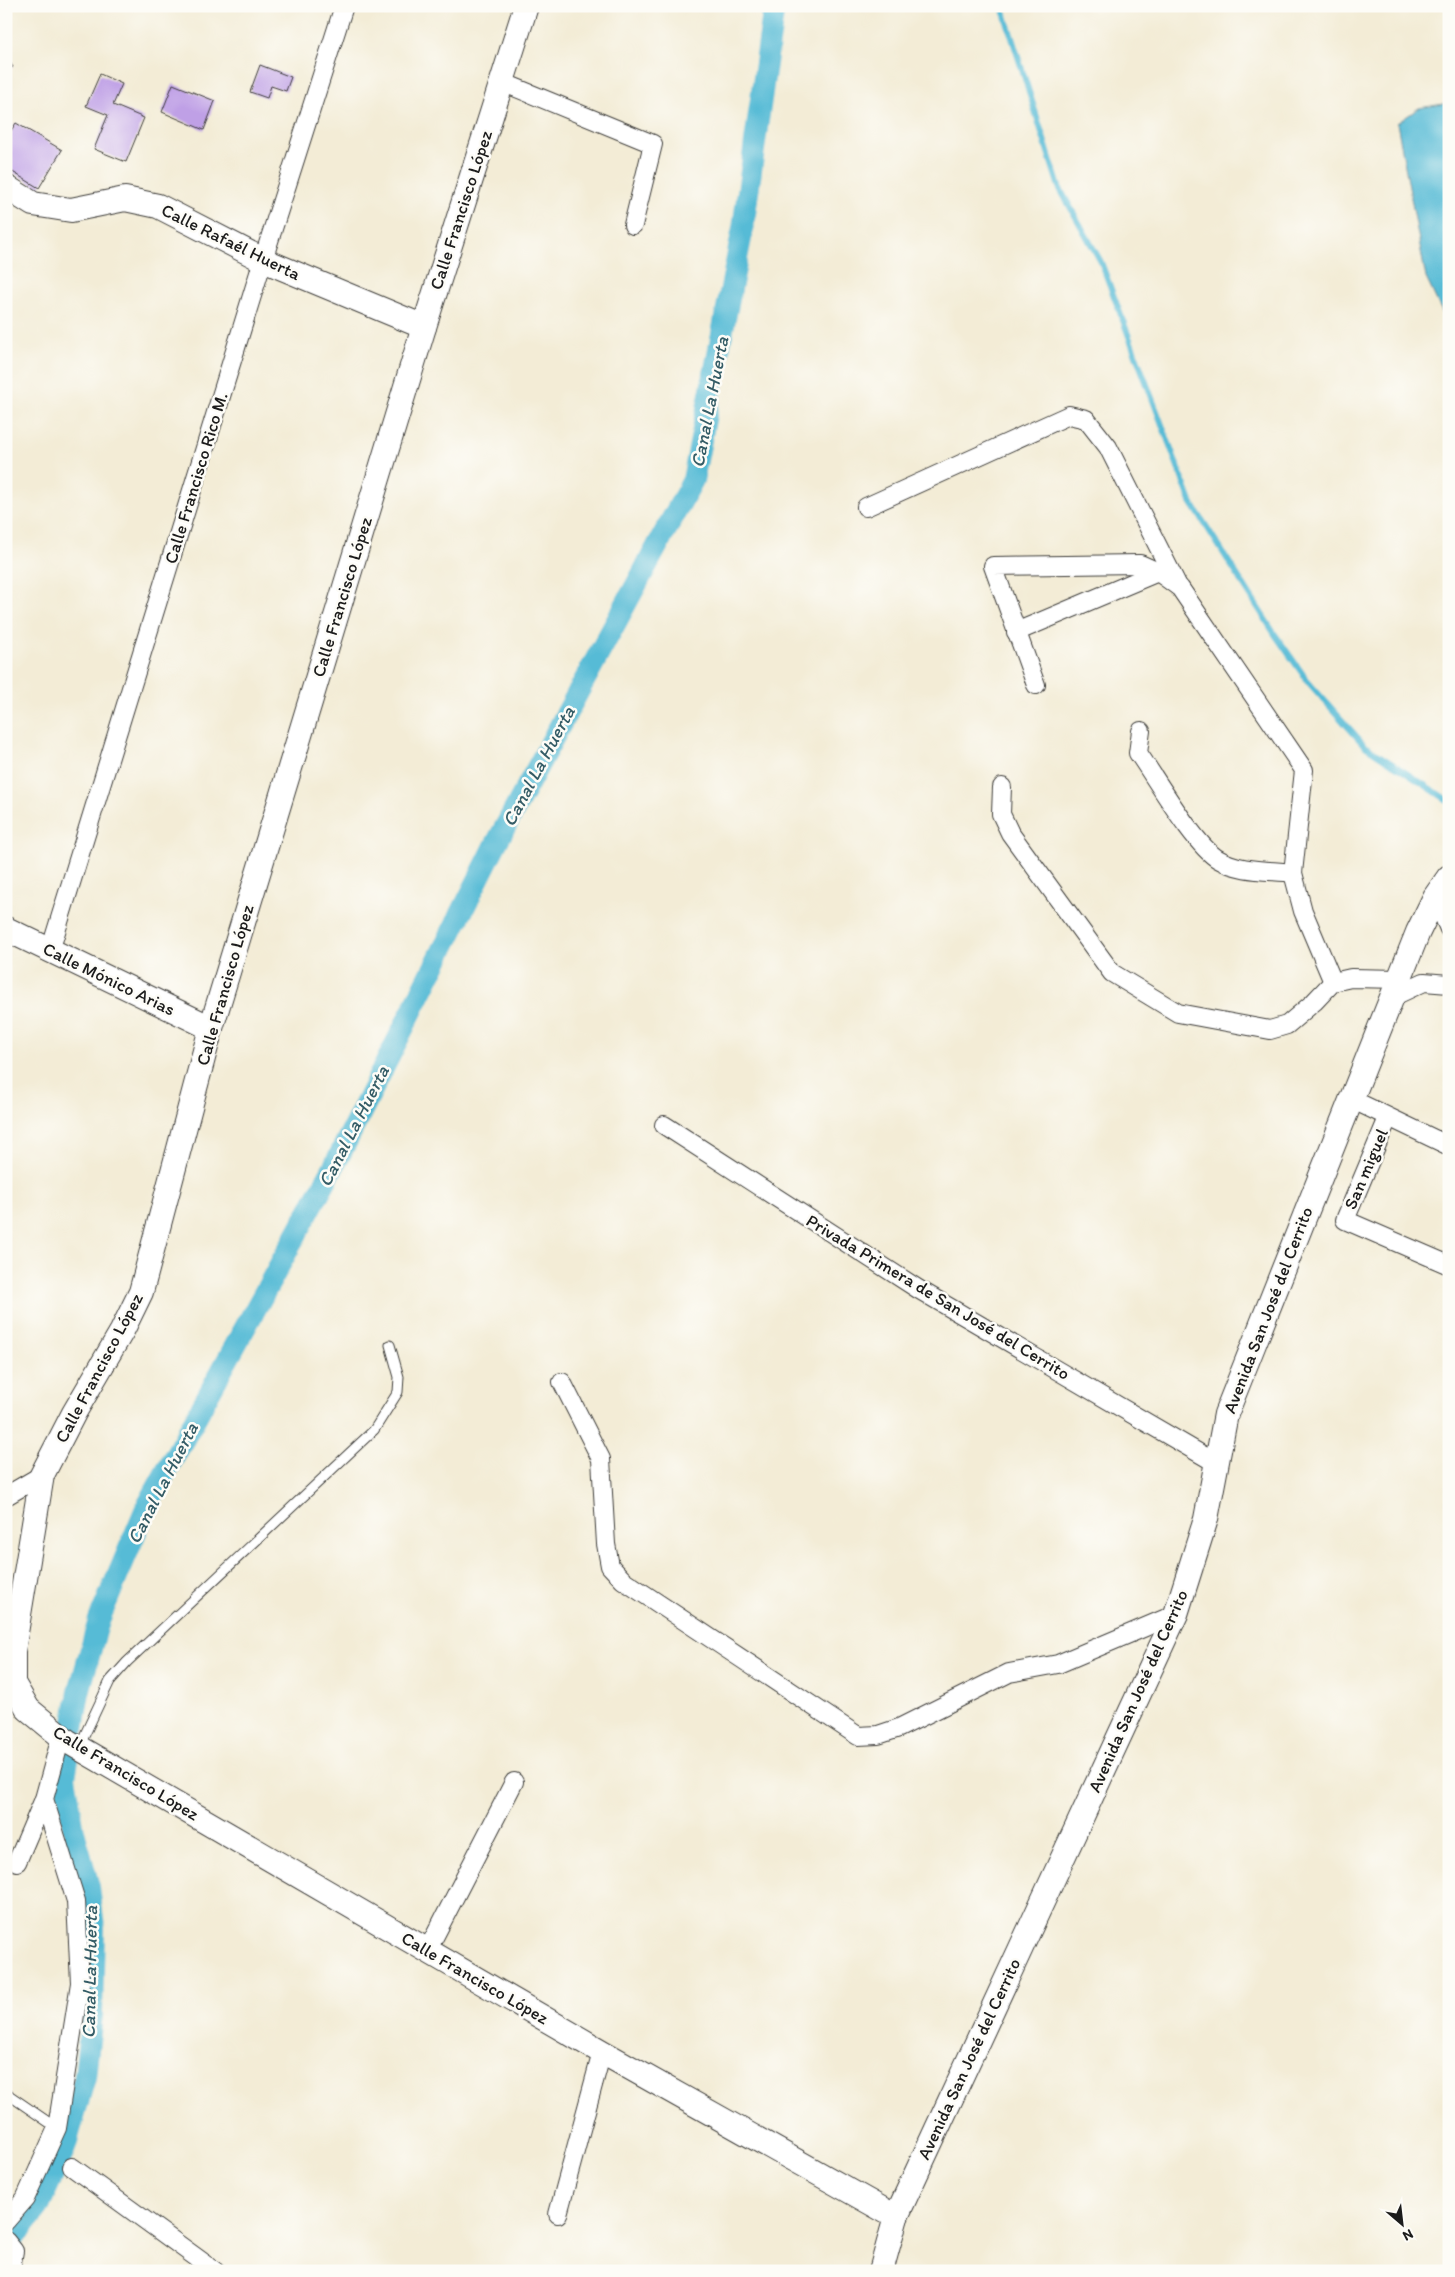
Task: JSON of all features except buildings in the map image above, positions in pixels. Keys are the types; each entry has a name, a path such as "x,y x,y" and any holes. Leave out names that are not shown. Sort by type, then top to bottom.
{"street":[{"name":"Calle Francisco Rico M.","path":"50,950 263,260 344,6"},
{"name":"Calle Francisco López","path":"526,6 424,327 211,1028 141,1292 122,1331 74,1413 42,1475 13,1651 13,1683 28,1709 70,1743 602,2052 896,2217"},
{"path":"502,82 653,144 633,225"},
{"name":"Calle Rafaél Huerta","path":"6,187 33,204 71,210 124,199 158,206 263,260 424,327"},
{"path":"866,508 1069,415 1086,418 1108,446 1180,588 1304,770 1293,873 1303,911 1333,982"},
{"path":"1036,685 992,566 1140,564 1158,572 1180,588"},
{"path":"1016,632 1158,572"},
{"path":"1141,731 1138,753 1197,839 1217,859 1240,868 1293,873"},
{"path":"1002,787 1001,814 1010,833 1112,973 1178,1013 1270,1030 1287,1025 1314,1002 1333,982 1351,978 1396,988 1424,982 1449,984"},
{"name":"Avenida San José del Cerrito","path":"882,2271 896,2217 1176,1614 1206,1519 1226,1414 1396,988 1435,897 1449,877"},
{"path":"1435,897 1449,929"},
{"name":"Calle Mónico Arias","path":"6,929 211,1028"},
{"path":"1351,1099 1449,1146"},
{"name":"San miguel","path":"1388,1118 1345,1220 1449,1265"},
{"name":"Privada Primera de San José del Cerrito","path":"664,1126 918,1289 1216,1462"},
{"path":"562,1382 601,1459 606,1544 610,1566 623,1580 858,1736 878,1735 900,1728 1009,1673 1058,1664 1176,1614"},
{"path":"6,1496 42,1475"},
{"path":"17,1862 70,1743"},
{"path":"427,1951 514,1782"},
{"path":"6,2221 25,2199 57,2128 80,1983 76,1901 44,1799"},
{"path":"558,2214 602,2052"},
{"path":"72,2167 215,2271"},
{"path":"8,2271 11,2268 10,2246"}],"lane":[{"path":"70,1743 110,1681 126,1662 232,1566 374,1430 398,1392 399,1377 390,1345"},
{"path":"6,2093 57,2128"}],"water":[{"path":"1449,103 1449,319 1446,320 1426,278 1397,123 1419,108"}],"waterway":[{"name":"Canal La Huerta","path":"6,2248 38,2208 64,2151 85,2077 92,2014 94,1928 89,1887 74,1832 65,1777 79,1692 99,1620 146,1508 334,1166 498,840 693,480 743,228 774,6"},
{"path":"1002,6 1059,187 1101,262 1191,502 1274,633 1309,683 1365,746 1449,801"}]}
